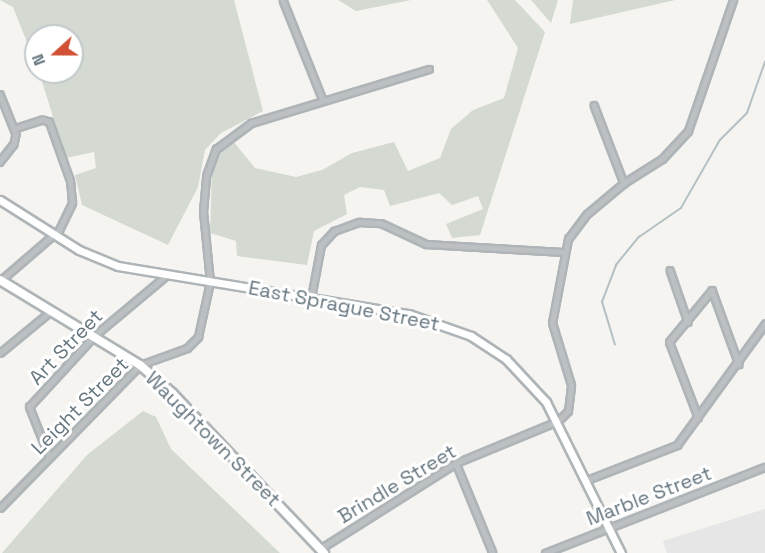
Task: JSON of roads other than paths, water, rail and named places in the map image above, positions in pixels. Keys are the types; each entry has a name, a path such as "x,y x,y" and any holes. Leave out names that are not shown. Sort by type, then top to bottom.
{"main road":[{"name":"Waughtown Street","path":"0,281 52,310 140,365 172,393 322,551"}],"street":[{"path":"283,0 323,100"},
{"path":"558,421 570,407 572,393 552,323 563,252 580,221 624,183 662,159 688,131 733,0"},
{"name":"Leight Street","path":"0,507 140,365 187,348 198,337 210,282 203,212 209,162 216,149 250,123 429,69"},
{"path":"0,94 14,129 15,144 0,162"},
{"path":"594,105 624,183"},
{"path":"0,281 54,235 68,218 72,193 52,128 42,120 14,129"},
{"name":"East Sprague Street","path":"0,200 54,235 101,260 167,275 409,314 461,331 520,371 558,421 621,553"},
{"path":"311,298 321,245 334,231 359,222 381,222 426,244 563,252"},
{"path":"670,270 688,322"},
{"name":"Art Street","path":"50,457 29,407 94,336 167,275"},
{"path":"698,418 669,342 688,322 712,290 740,364"},
{"path":"0,352 52,310"},
{"path":"588,480 677,445 740,364 765,324"},
{"name":"Brindle Street","path":"322,551 456,463 558,421"},
{"path":"456,463 493,553"},
{"name":"Marble Street","path":"545,553 765,467"}],"waterway":[{"path":"615,345 602,302 616,265 639,237 681,208 720,140 747,113 765,62"}]}
